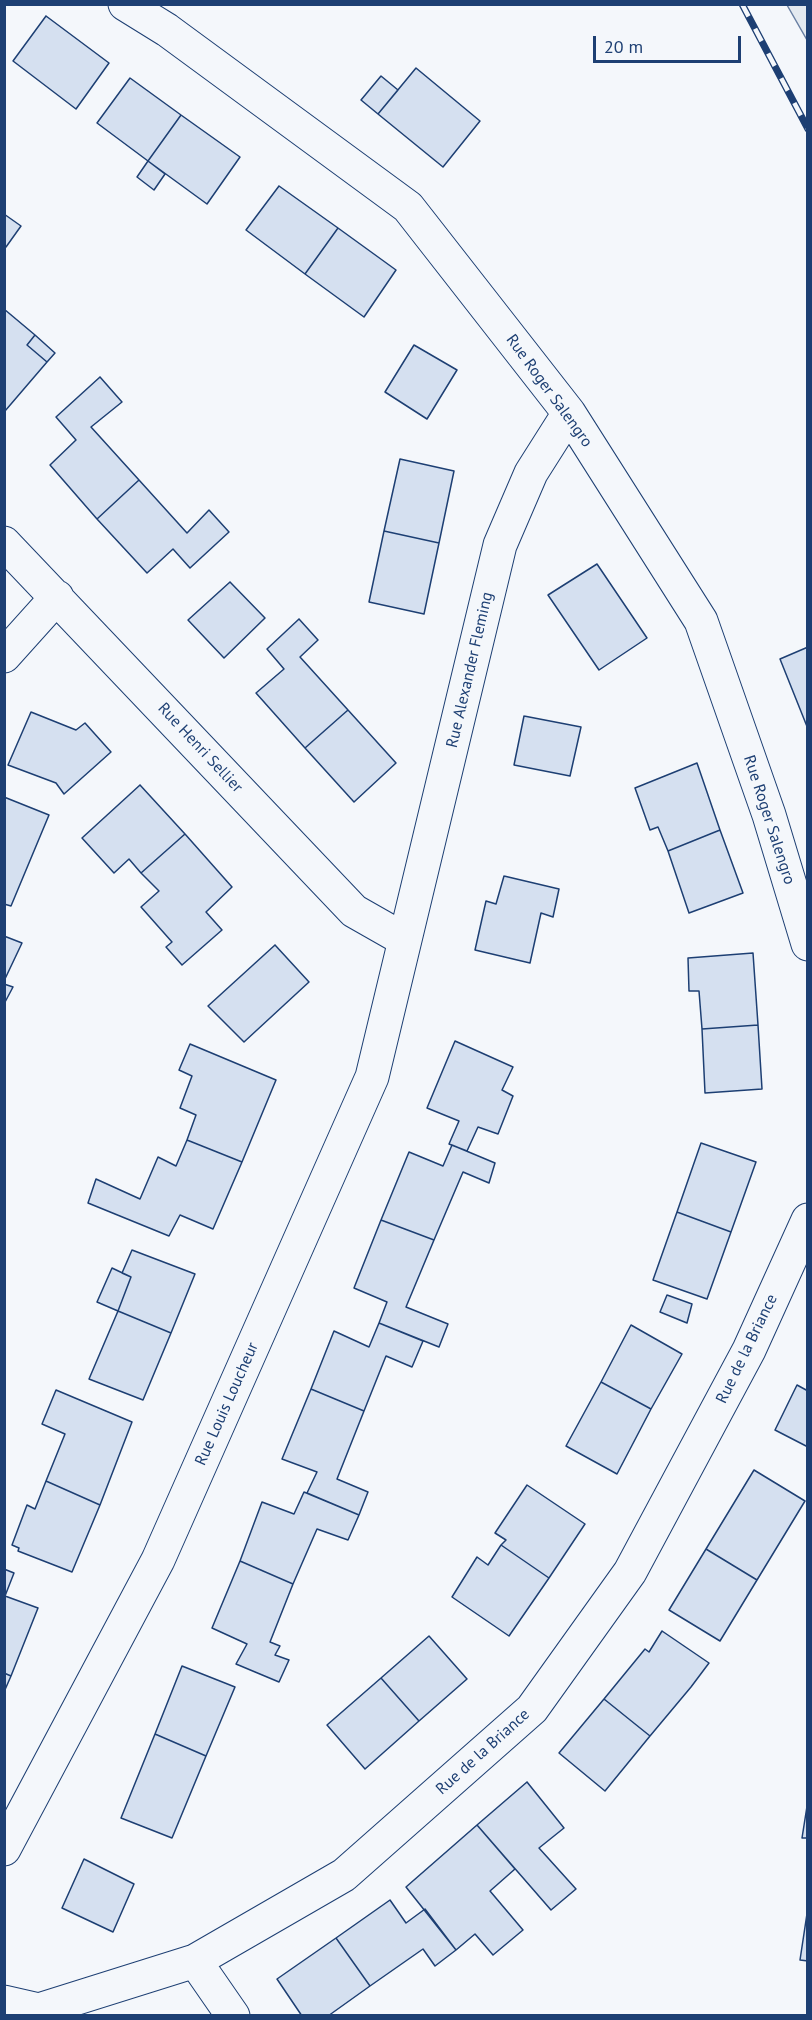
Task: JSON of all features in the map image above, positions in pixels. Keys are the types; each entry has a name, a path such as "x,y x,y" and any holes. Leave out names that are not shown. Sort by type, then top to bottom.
{"street":[{"name":"Rue Roger Salengro","path":"125,4 167,30 408,207 569,413 701,621 769,815 807,944"},
{"name":"Rue Alexander Fleming","path":"405,940 500,545 531,473 569,413"},
{"name":"Rue Henri Sellier","path":"4,543 354,911 405,940"},
{"path":"4,656 57,597"},
{"name":"Rue Louis Loucheur","path":"4,1849 158,1560 372,1077 405,940"},
{"name":"Rue de la Briance","path":"4,2002 39,2010 195,1960 344,1875 532,1709 630,1572 749,1350 807,1220"},
{"path":"195,1960 233,2016"}],"shaded area":[{"path":"787,5 807,5 807,40"}],"building":[{"path":"46,16 109,63 76,109 13,61"},
{"path":"416,68 480,121 443,167 378,114"},
{"path":"381,76 398,90 378,114 361,100"},
{"path":"130,78 181,115 148,161 97,123"},
{"path":"181,115 240,157 207,204 148,161"},
{"path":"148,161 165,174 154,190 137,177"},
{"path":"279,186 338,228 305,274 246,230"},
{"path":"4,214 21,226 6,247 4,246"},
{"path":"338,228 396,270 364,317 305,274"},
{"path":"4,309 35,335 27,345 47,362 5,411"},
{"path":"35,335 55,353 47,362 27,345"},
{"path":"414,345 457,370 427,419 385,392"},
{"path":"100,377 122,402 91,427 139,480 97,519 50,465 76,440 56,417"},
{"path":"400,459 454,471 439,543 384,531"},
{"path":"139,480 187,533 209,510 229,532 190,568 173,549 147,573 97,519"},
{"path":"384,531 439,543 424,614 369,602"},
{"path":"597,564 647,638 599,670 548,595"},
{"path":"230,582 265,618 224,658 188,620"},
{"path":"299,619 318,640 300,657 348,710 305,748 256,693 284,669 267,649"},
{"path":"808,647 808,729 780,659"},
{"path":"348,710 396,763 354,802 305,748"},
{"path":"31,712 76,730 85,723 111,752 64,794 56,783 8,765"},
{"path":"524,716 581,727 570,776 514,765"},
{"path":"697,763 720,830 668,851 658,827 650,830 635,788"},
{"path":"140,785 185,834 141,873 129,859 114,873 82,838"},
{"path":"4,797 49,815 11,906 4,904"},
{"path":"720,830 743,893 689,913 668,851"},
{"path":"185,834 232,887 206,912 222,930 182,965 166,947 172,942 141,907 159,891 141,873"},
{"path":"504,876 559,889 553,917 541,913 530,963 475,950 486,901 496,904"},
{"path":"4,936 22,943 4,981"},
{"path":"275,945 309,982 244,1042 208,1006"},
{"path":"753,953 758,1025 702,1029 699,991 689,991 688,958"},
{"path":"4,984 13,987 4,1004"},
{"path":"758,1025 762,1089 705,1093 702,1029"},
{"path":"455,1041 513,1067 502,1090 513,1096 498,1134 478,1127 467,1151 449,1144 459,1121 427,1108"},
{"path":"190,1044 276,1080 242,1162 187,1140 196,1115 180,1108 192,1076 179,1070"},
{"path":"187,1140 242,1162 213,1229 180,1215 169,1236 88,1203 96,1179 140,1199 158,1157 176,1166"},
{"path":"701,1143 756,1162 731,1232 677,1212"},
{"path":"452,1145 495,1163 489,1183 463,1172 434,1240 381,1220 409,1152 443,1166"},
{"path":"677,1212 731,1232 707,1299 653,1280"},
{"path":"381,1220 434,1240 406,1307 448,1324 439,1347 379,1323 387,1302 354,1288"},
{"path":"132,1250 195,1274 171,1333 118,1311 131,1277 122,1273"},
{"path":"112,1268 131,1277 118,1311 97,1302"},
{"path":"667,1295 692,1304 687,1323 660,1312"},
{"path":"118,1311 171,1333 143,1400 89,1379"},
{"path":"379,1323 423,1341 412,1367 386,1356 364,1411 311,1389 334,1331 369,1347"},
{"path":"631,1325 682,1354 651,1409 601,1382"},
{"path":"601,1382 651,1409 617,1474 566,1446"},
{"path":"797,1385 808,1391 808,1447 775,1430"},
{"path":"311,1389 364,1411 337,1479 368,1492 359,1515 307,1493 317,1472 282,1459"},
{"path":"56,1390 132,1422 100,1505 46,1481 65,1434 42,1424"},
{"path":"754,1470 805,1501 757,1580 706,1549"},
{"path":"46,1481 100,1505 72,1572 18,1551 19,1548 12,1545 27,1505 35,1509"},
{"path":"527,1485 585,1524 549,1578 501,1545 506,1540 495,1533"},
{"path":"304,1492 359,1515 348,1540 317,1529 293,1584 240,1561 262,1502 294,1514"},
{"path":"501,1545 549,1578 509,1636 452,1597 477,1557 488,1565"},
{"path":"706,1549 757,1580 720,1641 669,1610"},
{"path":"240,1561 293,1584 270,1642 280,1646 275,1655 289,1660 279,1682 236,1664 247,1644 212,1628"},
{"path":"4,1569 14,1573 5,1596 38,1608 11,1676 4,1673"},
{"path":"662,1631 709,1663 650,1736 604,1699 645,1649 649,1652"},
{"path":"429,1636 467,1679 419,1721 381,1678"},
{"path":"182,1666 235,1687 206,1756 155,1734"},
{"path":"4,1673 11,1676 4,1692"},
{"path":"381,1678 419,1721 365,1769 327,1725"},
{"path":"604,1699 650,1736 605,1791 559,1753"},
{"path":"155,1734 206,1756 172,1838 121,1818"},
{"path":"527,1782 564,1828 539,1848 576,1889 551,1910 477,1825"},
{"path":"808,1800 808,1838 802,1838"},
{"path":"477,1825 515,1869 490,1891 523,1930 493,1955 475,1934 456,1950 406,1887"},
{"path":"84,1859 134,1884 113,1932 62,1908"},
{"path":"390,1900 406,1923 425,1909 456,1950 435,1966 423,1949 370,1986 336,1938"},
{"path":"808,1907 808,1961 800,1960"},
{"path":"336,1938 370,1986 328,2016 302,2016 277,1979"}],"railway":[{"path":"742,4 808,129"}]}
